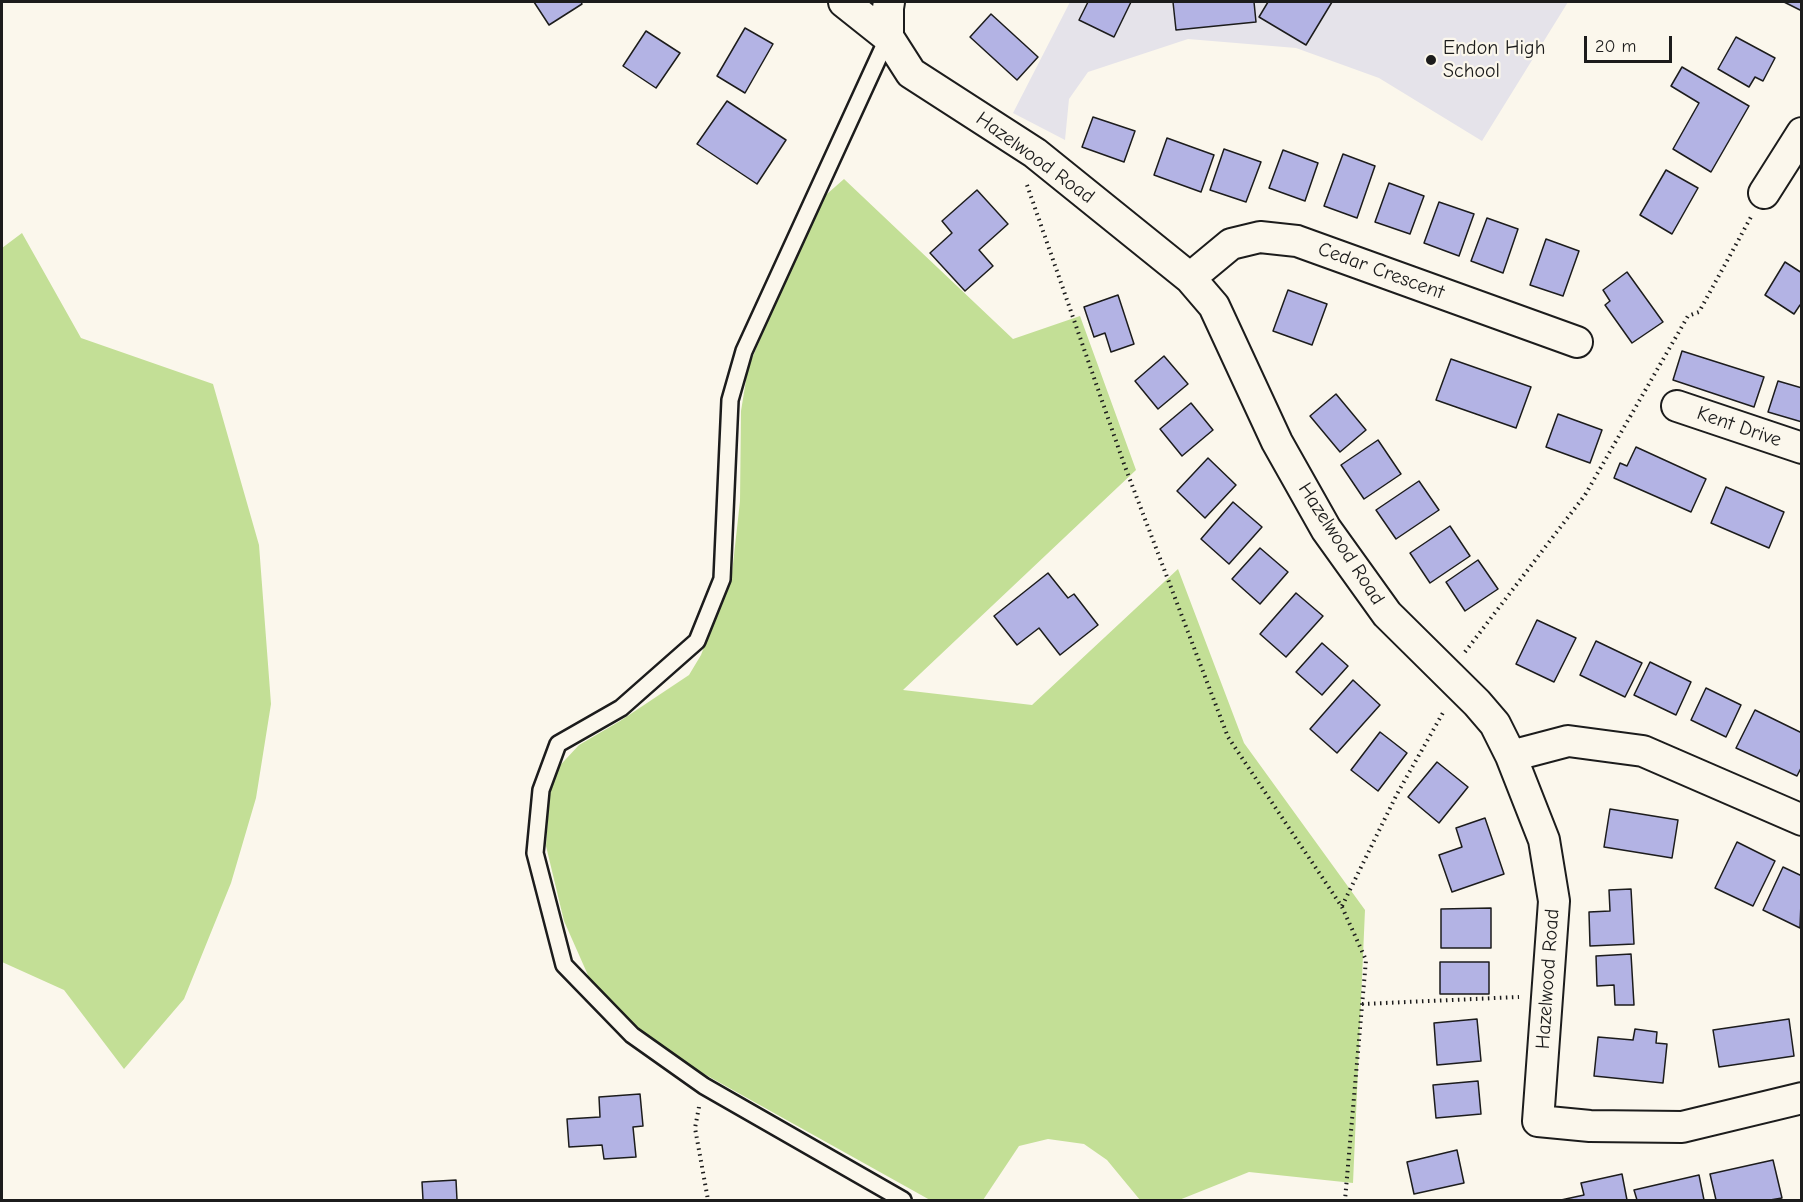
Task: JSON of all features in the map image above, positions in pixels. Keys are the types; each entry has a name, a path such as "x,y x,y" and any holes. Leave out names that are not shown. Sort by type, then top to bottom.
{"street":[{"path":"844,2 888,37"},
{"path":"888,37 890,2"},
{"name":"Hazelwood Road","path":"888,37 911,73 1035,153 1190,278 1214,306 1278,442 1326,529 1387,614 1495,724 1511,756 1544,840 1554,901 1538,1121 1590,1126 1682,1127 1802,1098"},
{"path":"1764,193 1802,133"},
{"name":"Cedar Crescent","path":"1190,278 1231,244 1260,237 1297,241 1577,342"},
{"name":"Kent Drive","path":"1677,406 1802,448"},
{"path":"1511,756 1568,741 1643,750 1802,820"}],"lane":[{"path":"888,37 744,351 730,400 722,579 697,641 621,708 558,744 541,790 535,854 564,965 632,1035 704,1086 903,1200"}],"path":[{"path":"1025,180 1125,464 1227,737 1342,907 1366,960 1345,1200"},
{"path":"1342,907 1453,680 1585,495 1688,316 1699,312 1764,193"},
{"path":"1362,1004 1547,996"},
{"path":"704,1086 695,1128 708,1200"}],"shaded area":[{"name":"Endon High School","path":"1070,2 1568,2 1482,141 1379,78 1296,48 1188,39 1088,72 1069,99 1065,140 1013,113"}],"green space":[{"path":"844,179 1013,339 1080,316 1136,470 903,690 1032,705 1178,569 1244,743 1365,910 1353,1183 1249,1172 1179,1200 1140,1200 1107,1160 1084,1144 1048,1139 1019,1146 983,1200 930,1200 645,1041 591,982 564,921 546,846 551,775 579,745 689,675 701,655 732,573 740,501 741,411 748,368 819,201"},
{"path":"22,233 81,338 213,384 259,545 271,704 256,798 231,883 184,999 124,1069 64,990 2,962 2,248"}],"building":[{"path":"534,2 581,2 582,4 549,25"},
{"path":"1088,2 1131,2 1114,37 1079,20"},
{"path":"1173,2 1254,2 1256,22 1176,30"},
{"path":"1268,2 1332,2 1306,45 1259,17"},
{"path":"1784,2 1802,2 1802,11"},
{"path":"991,14 1038,57 1017,80 970,37"},
{"path":"745,28 773,44 745,93 717,76"},
{"path":"646,31 680,53 656,88 623,66"},
{"path":"1736,37 1775,58 1763,81 1755,77 1749,87 1718,69"},
{"path":"1682,67 1749,106 1711,172 1673,149 1699,103 1671,86"},
{"path":"727,101 786,140 757,184 697,144"},
{"path":"1093,117 1135,131 1124,162 1082,147"},
{"path":"1167,138 1214,155 1201,192 1154,175"},
{"path":"1224,149 1261,162 1246,202 1210,190"},
{"path":"1283,150 1318,163 1305,201 1269,188"},
{"path":"1343,154 1375,166 1357,218 1324,206"},
{"path":"1666,170 1698,188 1672,234 1640,215"},
{"path":"1389,183 1424,196 1410,234 1375,222"},
{"path":"977,190 1008,224 979,250 993,266 965,291 930,253 952,233 942,221"},
{"path":"1439,202 1474,214 1459,256 1424,243"},
{"path":"1487,218 1518,229 1503,273 1471,261"},
{"path":"1546,239 1579,251 1563,296 1530,285"},
{"path":"1785,262 1802,273 1802,306 1800,305 1794,314 1765,295"},
{"path":"1627,272 1663,322 1632,343 1605,305 1610,301 1603,290"},
{"path":"1288,290 1327,304 1312,345 1273,331"},
{"path":"1118,295 1134,344 1111,352 1105,333 1094,337 1084,307"},
{"path":"1682,351 1764,377 1754,407 1673,380"},
{"path":"1164,356 1188,384 1158,409 1135,381"},
{"path":"1451,359 1531,387 1516,428 1436,400"},
{"path":"1778,381 1802,388 1802,422 1768,412"},
{"path":"1336,394 1366,430 1340,452 1310,416"},
{"path":"1191,403 1213,430 1182,456 1160,429"},
{"path":"1558,414 1602,430 1590,463 1546,447"},
{"path":"1378,440 1401,474 1364,499 1341,465"},
{"path":"1636,447 1706,479 1691,512 1614,478 1620,463 1627,466"},
{"path":"1208,458 1236,485 1205,518 1177,491"},
{"path":"1419,481 1439,510 1396,539 1376,510"},
{"path":"1726,487 1784,512 1769,548 1711,523"},
{"path":"1233,502 1262,527 1229,564 1201,539"},
{"path":"1450,526 1470,556 1430,583 1410,553"},
{"path":"1260,548 1288,572 1260,604 1232,579"},
{"path":"1478,560 1498,589 1465,611 1446,582"},
{"path":"1048,573 1068,598 1074,594 1098,625 1060,655 1039,628 1017,645 994,616"},
{"path":"1296,593 1323,616 1286,657 1260,634"},
{"path":"1537,620 1576,638 1554,682 1516,664"},
{"path":"1596,641 1642,663 1625,697 1580,675"},
{"path":"1322,643 1348,666 1322,695 1296,672"},
{"path":"1650,662 1691,682 1676,715 1634,695"},
{"path":"1353,680 1380,705 1337,753 1310,729"},
{"path":"1706,688 1741,705 1726,737 1691,720"},
{"path":"1755,710 1802,733 1802,766 1797,776 1736,748"},
{"path":"1380,732 1407,753 1378,791 1351,770"},
{"path":"1437,762 1468,787 1439,823 1408,797"},
{"path":"1610,809 1678,820 1672,858 1604,847"},
{"path":"1485,818 1504,874 1452,892 1439,855 1462,847 1456,828"},
{"path":"1737,842 1775,861 1753,906 1715,888"},
{"path":"1783,867 1802,876 1800,928 1763,910"},
{"path":"1631,889 1634,944 1590,946 1589,912 1610,911 1609,890"},
{"path":"1491,908 1491,948 1441,948 1441,909"},
{"path":"1631,954 1634,1005 1615,1005 1614,985 1597,986 1596,956"},
{"path":"1440,962 1489,962 1489,994 1440,994"},
{"path":"1477,1019 1481,1061 1437,1065 1434,1023"},
{"path":"1789,1019 1794,1056 1719,1067 1713,1030"},
{"path":"1635,1029 1657,1032 1656,1043 1667,1044 1663,1083 1594,1076 1598,1037 1633,1040"},
{"path":"1478,1081 1481,1114 1436,1118 1433,1085"},
{"path":"640,1094 643,1126 633,1127 636,1157 604,1159 602,1145 569,1147 567,1119 600,1117 599,1097"},
{"path":"1457,1150 1464,1183 1414,1194 1407,1162"},
{"path":"1773,1160 1782,1198 1716,1200 1710,1174"},
{"path":"1622,1174 1627,1200 1561,1200 1584,1195 1581,1183"},
{"path":"1699,1175 1704,1200 1637,1200 1634,1190"},
{"path":"456,1180 457,1200 423,1200 422,1182"}],"place":[{"name":"Endon High School","path":"1431,60"}]}
